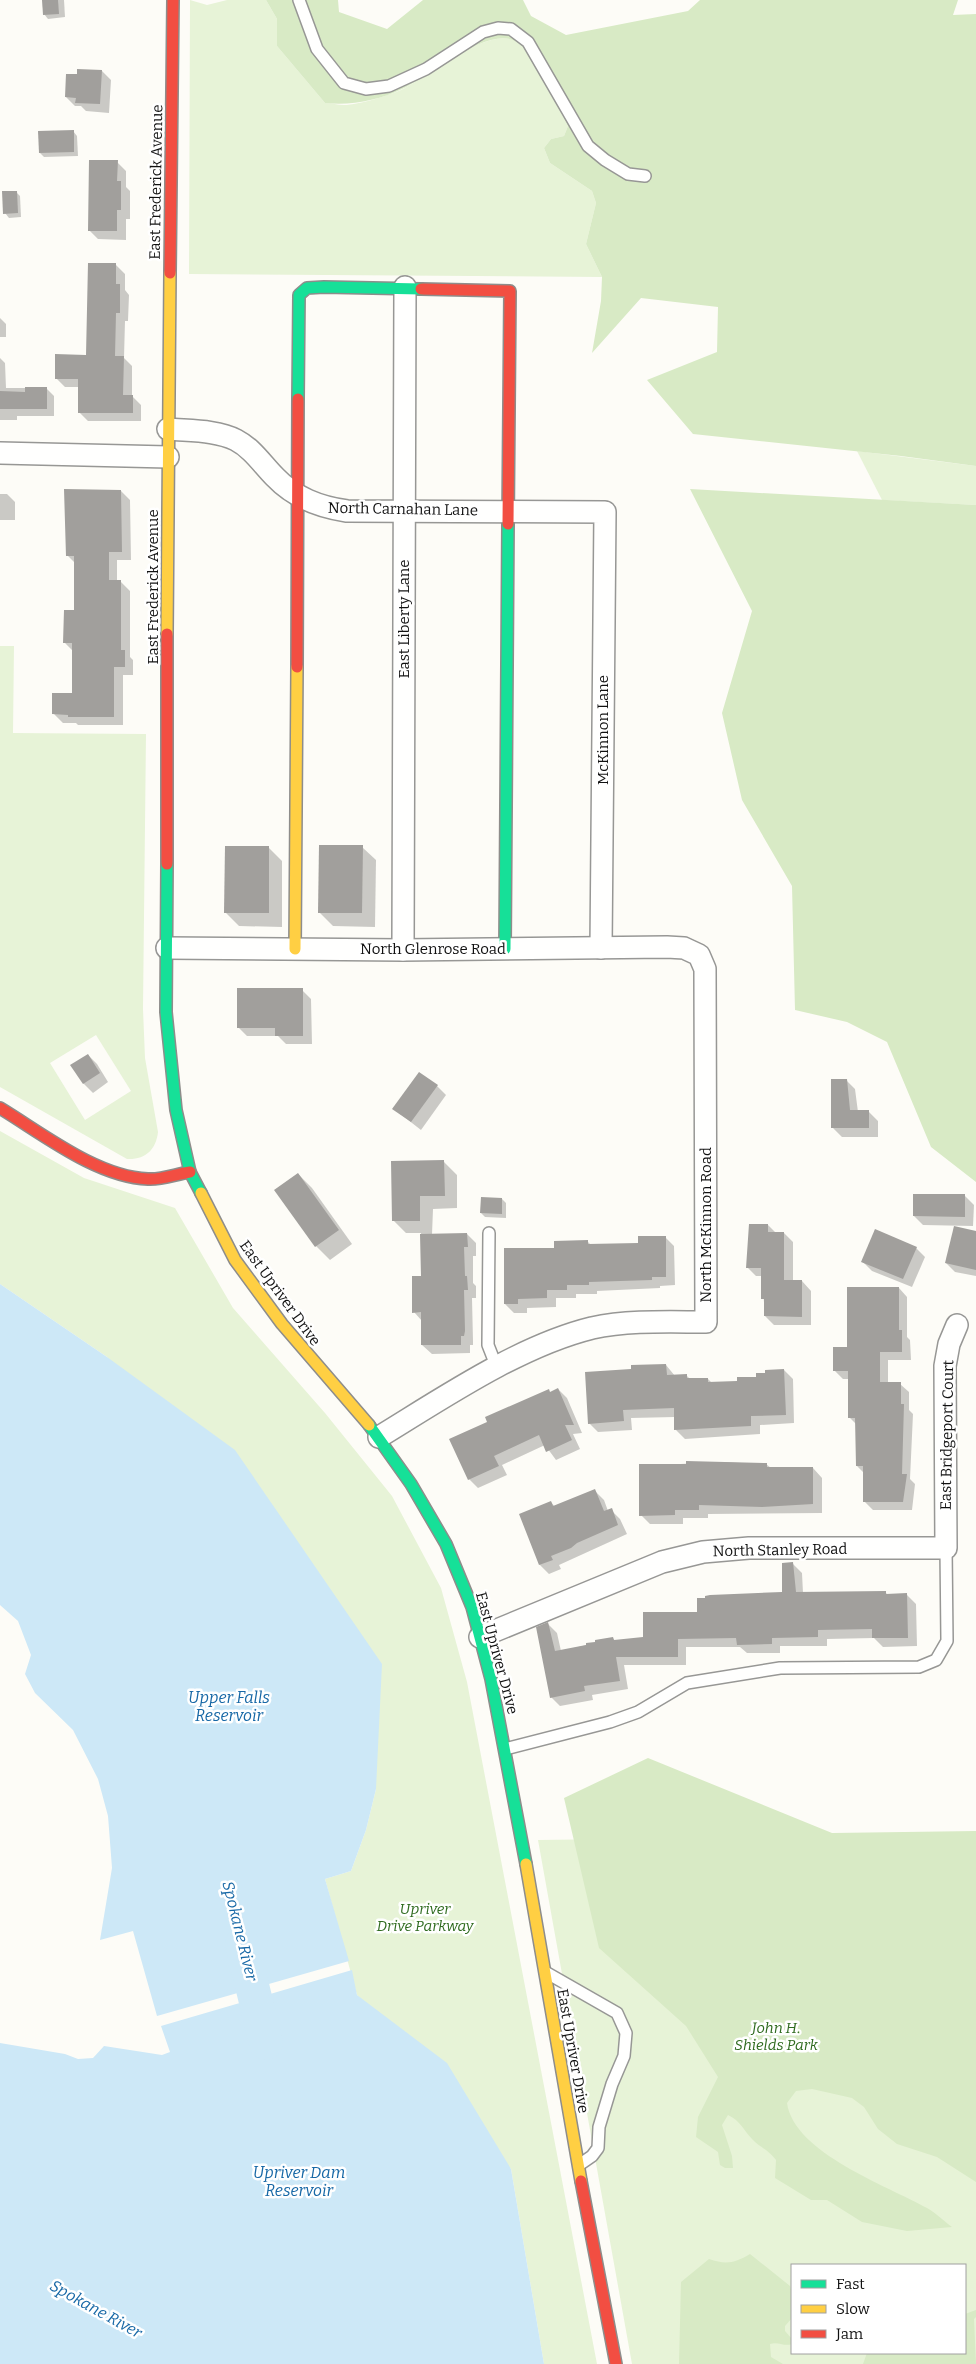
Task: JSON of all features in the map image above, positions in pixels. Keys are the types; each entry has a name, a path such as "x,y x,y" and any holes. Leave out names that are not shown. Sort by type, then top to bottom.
{"main road":[{"name":"East Frederick Avenue","path":"173,0 168,429 166,1012 176,1110 190,1172"},
{"path":"295,949 299,295 307,288 405,287 510,290 505,949"},
{"path":"0,1108 94,1164 117,1174 148,1179 190,1172"},
{"name":"East Upriver Drive","path":"190,1172 234,1260 282,1324 379,1437 411,1484 446,1544 472,1607 491,1679 505,1748 616,2364"}],"street":[{"name":"East Liberty Lane","path":"403,950 405,287"},
{"name":"North Carnahan Lane","path":"168,429 210,433 235,440 254,452 276,478 298,496 322,508 347,511 604,512"},
{"path":"0,453 168,457"},
{"name":"McKinnon Lane","path":"601,948 604,512"},
{"name":"North Glenrose Road","path":"166,948 403,950 667,947 684,948 699,955"},
{"name":"North McKinnon Road","path":"379,1437 447,1395 497,1368 563,1337 592,1328 624,1323 706,1322 705,969 699,955"},
{"name":"East Bridgeport Court","path":"946,1548 945,1366 949,1344 957,1325"},
{"name":"North Stanley Road","path":"480,1637 662,1562 703,1552 749,1548 946,1548"}],"lane":[{"path":"299,0 317,49 344,84 366,89 389,86 426,69 483,32 498,28 511,29 528,42 588,146 605,160 628,174 645,176"},
{"path":"489,1233 488,1345 497,1368"},
{"path":"505,1748 610,1722 638,1712 687,1683 780,1668 920,1667 936,1660 947,1641 946,1548"},
{"path":"544,1971 617,2013 626,2033 624,2056 612,2084 599,2127 598,2148 592,2156 579,2165"}],"green space":[{"path":"190,0 207,5 227,0 266,0 277,19 277,46 325,103 350,105 383,97 403,89 475,46 490,40 504,38 516,41 531,56 538,67 568,126 564,136 551,139 544,148 550,163 592,191 596,203 586,244 602,277 189,274"},
{"path":"266,0 338,0 339,12 387,29 423,0 523,0 531,16 566,35 688,11 700,0 958,0 953,15 976,14 976,466 901,456 693,434 647,380 717,352 718,307 641,298 592,353 601,301 602,277 586,244 596,203 592,191 550,163 544,148 551,139 564,136 568,126 539,68 524,48 517,42 505,38 491,40 459,54 414,83 393,93 355,103 325,103 277,46 277,19"},
{"path":"857,451 976,466 976,505 882,500"},
{"path":"690,489 976,505 976,1182 931,1147 887,1042 847,1022 795,1010 792,886 742,800 722,713 752,611"},
{"path":"0,646 14,646 13,733 146,734 143,1009 145,1058 158,1132 155,1144 144,1156 127,1159 0,1087","holes":["96,1035 131,1091 85,1120 50,1063"]},
{"name":"Upriver Drive Parkway","path":"0,1131 84,1178 175,1208 233,1308 325,1413 392,1496 441,1588 467,1682 597,2364 544,2364 511,2169 357,1995 325,1879 351,1871 366,1830 376,1789 107,1357 0,1284"},
{"path":"648,1758 832,1833 976,1831 976,2182 937,2157 897,2144 878,2129 864,2107 852,2098 812,2089 796,2091 787,2103 793,2121 806,2137 824,2152 867,2178 927,2208 952,2227 907,2231 862,2222 827,2200 811,2200 775,2178 776,2160 753,2140 736,2120 728,2115 722,2125 732,2156 733,2168 725,2168 720,2165 718,2152 696,2137 698,2117 718,2077 686,2026 599,1948 564,1798"},
{"name":"John H. Shields Park","path":"976,1834 976,2364 632,2364 538,1840"},
{"path":"750,2254 790,2286 791,2319 785,2326 785,2331 791,2338 791,2344 770,2344 771,2357 783,2364 679,2364 681,2282 709,2259 730,2262"},
{"path":"976,2310 976,2317 974,2319 976,2364 863,2364 867,2354 966,2354 966,2314"}],"water":[{"name":"Upper Falls Reservoir","path":"0,1284 107,1357 235,1450 382,1664 376,1789 366,1830 351,1871 325,1879 349,1961 157,2016 133,1931 100,1940 112,1868 108,1816 98,1779 73,1730 35,1693 25,1674 31,1655 18,1621 0,1605"},
{"name":"Upriver Dam Reservoir","path":"352,1970 357,1995 447,2063 511,2169 544,2364 0,2364 0,2043 65,2054 78,2059 93,2058 104,2046 162,2055 170,2052 161,2026"}],"building":[{"path":"42,0 58,0 59,14 43,15"},
{"path":"77,69 102,70 100,104 75,103 76,98 65,97 66,74 77,74"},
{"path":"74,130 74,152 39,153 38,131"},
{"path":"89,160 118,160 117,181 121,181 121,210 117,210 117,231 88,231"},
{"path":"2,191 17,191 18,213 3,214"},
{"path":"88,263 116,263 116,284 120,284 120,313 116,313 115,356 124,356 123,395 133,395 133,413 78,413 78,379 55,379 55,354 86,355"},
{"path":"25,387 47,387 47,409 0,409 0,391 25,392"},
{"path":"64,489 121,490 122,552 109,552 109,580 121,580 121,650 125,650 125,667 114,667 114,717 68,717 68,715 52,714 52,693 72,693 72,643 63,643 64,610 74,610 74,556 66,556"},
{"path":"319,845 363,845 362,913 318,913"},
{"path":"225,846 269,846 269,913 224,913"},
{"path":"237,988 303,988 303,1036 275,1036 275,1028 237,1028"},
{"path":"88,1054 100,1073 83,1084 70,1065"},
{"path":"419,1072 438,1085 411,1122 392,1109"},
{"path":"831,1079 847,1079 850,1110 869,1110 869,1128 831,1128"},
{"path":"444,1160 445,1196 420,1196 420,1221 392,1221 391,1161"},
{"path":"298,1173 339,1230 315,1247 274,1190"},
{"path":"913,1194 965,1194 965,1217 913,1216"},
{"path":"481,1197 502,1198 502,1214 480,1213"},
{"path":"749,1224 768,1224 768,1232 784,1232 784,1280 802,1280 802,1317 764,1316 764,1299 761,1299 761,1268 746,1268"},
{"path":"954,1226 976,1231 976,1270 945,1263"},
{"path":"875,1229 917,1247 903,1279 861,1262"},
{"path":"467,1233 468,1247 464,1247 465,1276 467,1276 468,1290 464,1290 465,1331 464,1336 461,1336 461,1345 421,1345 421,1312 412,1313 412,1276 421,1276 420,1234"},
{"path":"638,1236 666,1236 666,1277 652,1277 652,1280 589,1282 589,1285 567,1285 567,1290 547,1290 547,1298 518,1299 518,1304 504,1304 504,1248 554,1248 554,1241 588,1240 588,1244 638,1243"},
{"path":"847,1287 899,1287 899,1330 902,1330 902,1352 880,1352 880,1382 901,1382 901,1404 904,1404 902,1474 907,1474 903,1502 863,1502 863,1466 856,1466 855,1418 848,1418 848,1371 833,1371 833,1347 847,1347"},
{"path":"666,1364 667,1375 687,1374 687,1378 708,1378 708,1382 737,1381 737,1377 756,1377 756,1373 765,1373 765,1370 784,1369 786,1415 751,1416 751,1426 674,1430 674,1408 623,1410 624,1421 588,1424 585,1372 631,1369 631,1365"},
{"path":"558,1388 574,1425 565,1425 572,1440 546,1452 539,1435 494,1456 499,1466 468,1480 449,1439 487,1422 485,1417 549,1389 550,1392"},
{"path":"686,1461 767,1463 767,1467 813,1467 813,1504 762,1507 699,1505 699,1510 675,1510 675,1515 639,1516 639,1464 686,1464"},
{"path":"595,1489 604,1511 612,1508 618,1525 551,1556 553,1560 539,1565 519,1514 551,1501 553,1506"},
{"path":"793,1562 796,1592 886,1591 886,1594 907,1593 908,1638 872,1638 872,1629 818,1630 818,1637 772,1638 772,1644 737,1645 736,1638 678,1639 678,1657 616,1657 620,1681 584,1686 585,1691 550,1698 536,1627 548,1622 555,1651 613,1637 614,1640 643,1637 643,1612 697,1612 697,1598 705,1598 705,1596 782,1592 782,1563"}],"waterway":[{"name":"Spokane River","path":"242,1944 266,2043"}],"traffic: fast":[{"path":"298,399 299,295 307,288 324,287 421,289"},
{"path":"505,949 508,524"},
{"path":"167,864 166,1012 176,1110 190,1172 201,1193"},
{"path":"369,1425 411,1484 446,1544 472,1607 491,1679 526,1864"}],"traffic: slow":[{"path":"167,634 170,273"},
{"path":"295,949 297,667"},
{"path":"201,1193 235,1260 282,1324 369,1425"},
{"path":"526,1864 581,2181"}],"traffic: jam":[{"path":"170,273 173,0"},
{"path":"421,289 510,291 508,524"},
{"path":"297,667 298,399"},
{"path":"167,634 167,864"},
{"path":"0,1108 71,1153 109,1171 148,1179 164,1178 190,1172"},
{"path":"581,2181 616,2364"}]}
